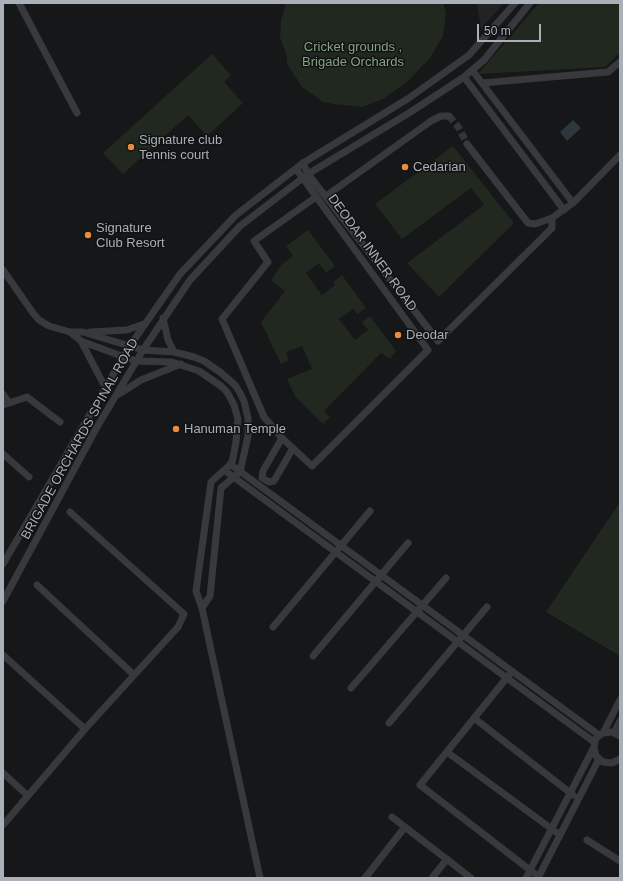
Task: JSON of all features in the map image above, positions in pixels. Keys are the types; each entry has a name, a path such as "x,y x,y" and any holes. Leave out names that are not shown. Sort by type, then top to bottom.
{"street":[{"path":"20,3 77,113"},
{"name":"BRIGADE ORCHARDS SPINAL ROAD","path":"3,564 129,347 180,274 236,215 303,163 409,98 469,56 515,3"},
{"name":"BRIGADE ORCHARDS SPINAL ROAD","path":"3,602 97,427 143,350 190,280 240,226 305,176 409,113 464,77 484,60 530,3"},
{"path":"503,16 513,24"},
{"path":"482,83 608,72 620,62"},
{"path":"472,70 573,203"},
{"path":"464,77 564,210"},
{"path":"326,196 431,121 441,116 449,116"},
{"path":"467,144 528,222 535,224 552,218 573,203 620,155"},
{"path":"303,163 305,176 316,197"},
{"path":"296,169 326,196 438,341 552,228 552,218"},
{"name":"DEODAR INNER ROAD","path":"316,197 428,350 312,466 282,438 264,417 222,319 268,262 254,241 316,197"},
{"path":"3,270 33,313 39,320 48,326 70,332 84,332 128,330 144,324"},
{"path":"164,318 168,340 174,352"},
{"path":"70,332 81,341 137,361 163,361 181,364 199,371 214,380 227,392 236,412 238,427 232,463 211,482 196,591 202,608 260,878"},
{"path":"84,332 129,347 143,350 174,352 194,357 212,366 228,378 240,393 246,410 249,427 246,444 240,472 222,488 210,596 202,608"},
{"path":"81,341 105,387"},
{"path":"116,396 141,380 181,364"},
{"path":"3,394 6,404 27,396 60,422"},
{"path":"282,438 263,471 262,478 269,482 274,481 292,448"},
{"path":"3,454 29,477"},
{"path":"230,464 463,636 601,734 617,734 620,721"},
{"path":"224,470 594,744 596,756 599,759 607,763 612,763 620,759"},
{"path":"273,627 370,511"},
{"path":"3,825 85,729 178,627 184,614 70,512"},
{"path":"313,656 408,543"},
{"path":"351,688 446,578"},
{"path":"37,585 134,675"},
{"path":"389,723 488,607"},
{"path":"3,655 85,729"},
{"path":"512,671 420,785 538,878 599,759"},
{"path":"526,878 594,744 620,700"},
{"path":"474,718 579,799"},
{"path":"447,752 560,835"},
{"path":"3,773 28,796"},
{"path":"392,817 471,878"},
{"path":"365,878 405,827"},
{"path":"587,840 620,861"},
{"path":"432,878 447,859"}],"shaded area":[{"path":"477,3 504,3 481,29"},
{"path":"573,120 581,128 567,141 560,132"}],"green space":[{"name":"Cricket grounds , Brigade Orchards","path":"286,3 443,3 446,13 443,36 430,58 407,82 383,99 363,107 323,102 302,87 287,64 287,56 280,38 281,20"},
{"path":"539,3 620,3 620,53 605,67 478,74"},
{"path":"212,54 231,75 224,82 243,103 207,136 188,115 123,174 103,153"},
{"path":"453,146 514,223 439,297 407,263 484,205 471,188 402,239 375,204"},
{"path":"308,230 335,266 326,273 319,263 306,273 322,295 335,285 333,282 342,275 366,308 357,314 353,309 339,319 355,340 368,330 362,322 370,316 396,351 390,359 381,353 324,411 330,417 323,424 295,396 287,379 312,369 302,346 286,352 289,360 281,364 261,322 285,291 271,280 281,265 293,256 286,246"},
{"path":"620,502 620,656 546,612"}],"tunnel":[{"path":"449,116 459,128 467,144"}],"place":[{"name":"Signature club Tennis court","path":"131,147"},
{"name":"Cedarian","path":"405,167"},
{"name":"Signature Club Resort","path":"88,235"},
{"name":"Deodar","path":"398,335"},
{"name":"Hanuman Temple","path":"176,429"}]}
